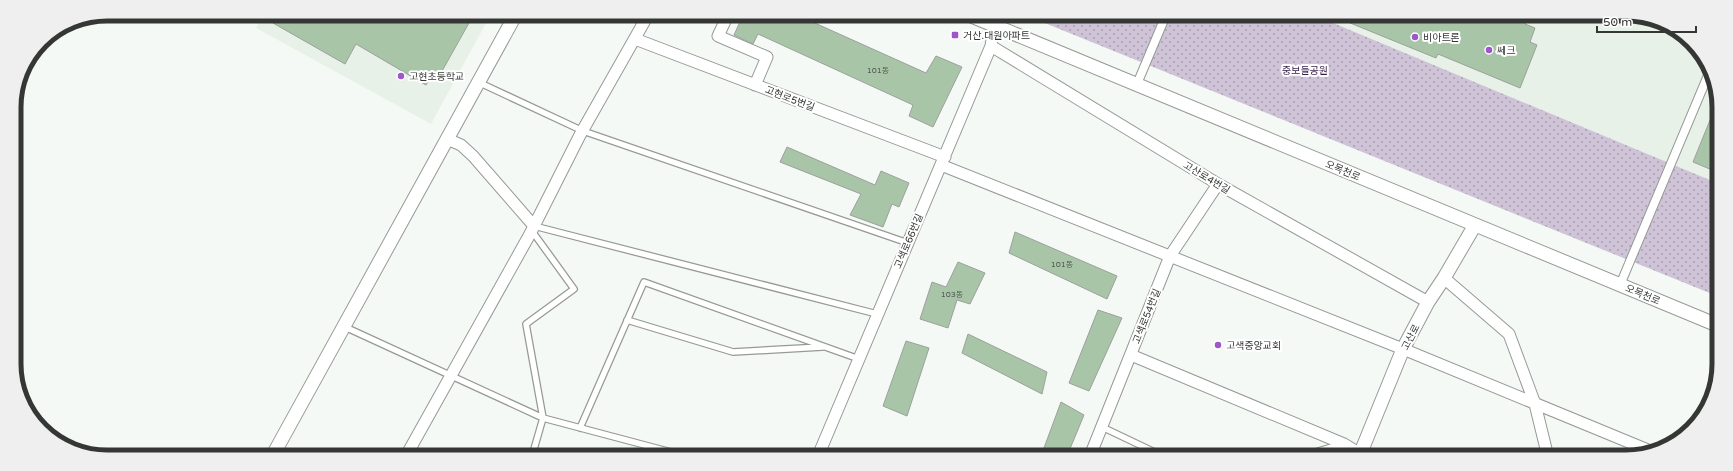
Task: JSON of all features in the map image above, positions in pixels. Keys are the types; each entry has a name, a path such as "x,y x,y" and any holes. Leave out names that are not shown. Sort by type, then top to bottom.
{"street":[{"path":"276,450 345,327 512,21"},
{"path":"409,450 533,228 583,131 645,21"},
{"path":"725,21 718,36 767,57 755,85"},
{"name":"오목천로","path":"984,21 1712,323"},
{"path":"1137,84 1163,21"},
{"name":"고색로66번길","path":"821,450 991,46 994,25"},
{"name":"고현로5번길","path":"635,39 755,85 943,161 1170,256 1403,349 1643,448"},
{"name":"고산로4번길","path":"991,46 1218,184 1428,302"},
{"path":"1620,285 1707,78"},
{"path":"447,139 461,145 473,156 533,228"},
{"name":"고색로54번길","path":"1093,450 1170,256 1218,184"},
{"name":"고산로","path":"1364,450 1403,349 1428,302 1475,225"},
{"path":"1444,278 1509,334 1535,404 1546,450"},
{"path":"1131,355 1344,444 1353,450"}],"lane":[{"path":"478,82 583,131 908,243"},
{"path":"533,228 878,314"},
{"path":"533,228 574,289 526,324 543,418 534,450"},
{"path":"580,428 644,282 859,359"},
{"path":"627,320 733,352 824,347"},
{"path":"345,327 543,418 663,450"},
{"path":"1102,428 1150,450"},
{"path":"1323,450 1344,444"}],"shaded area":[{"name":"고현초등학교","path":"260,21 487,21 431,124 256,28"},
{"path":"1328,21 1632,21 1654,26 1669,32 1687,46 1701,64 1707,79 1712,101 1712,181"}],"green space":[{"name":"중보들공원","path":"1040,21 1328,21 1712,181 1712,294"}],"building":[{"name":"고현초등학교","path":"274,21 470,21 437,80 431,77 426,85 356,44 345,64 273,23"},
{"path":"740,21 810,21 926,73 936,56 962,67 933,127 909,116 913,105 758,34 753,44 734,35"},
{"name":"쎄크","path":"1345,21 1526,21 1525,24 1535,28 1530,42 1537,45 1520,88 1438,54 1436,58"},
{"path":"1712,115 1712,170 1693,162"},
{"path":"787,147 875,185 881,171 909,183 899,207 892,204 883,227 850,215 861,194 780,162"},
{"path":"1015,232 1117,276 1107,299 1009,253"},
{"path":"958,262 985,273 970,304 957,300 948,328 920,319 932,282 946,287"},
{"path":"1098,310 1122,318 1089,391 1069,383"},
{"path":"968,334 1047,372 1042,394 962,353"},
{"path":"906,341 929,348 907,416 883,406"},
{"path":"1061,402 1084,415 1069,450 1043,450"}],"place":[{"name":"거산.대원아파트","path":"955,35"},
{"name":"비아트론","path":"1415,37"},
{"name":"쎄크","path":"1489,50"},
{"name":"고현초등학교","path":"401,76"},
{"name":"고색중앙교회","path":"1218,345"}]}
